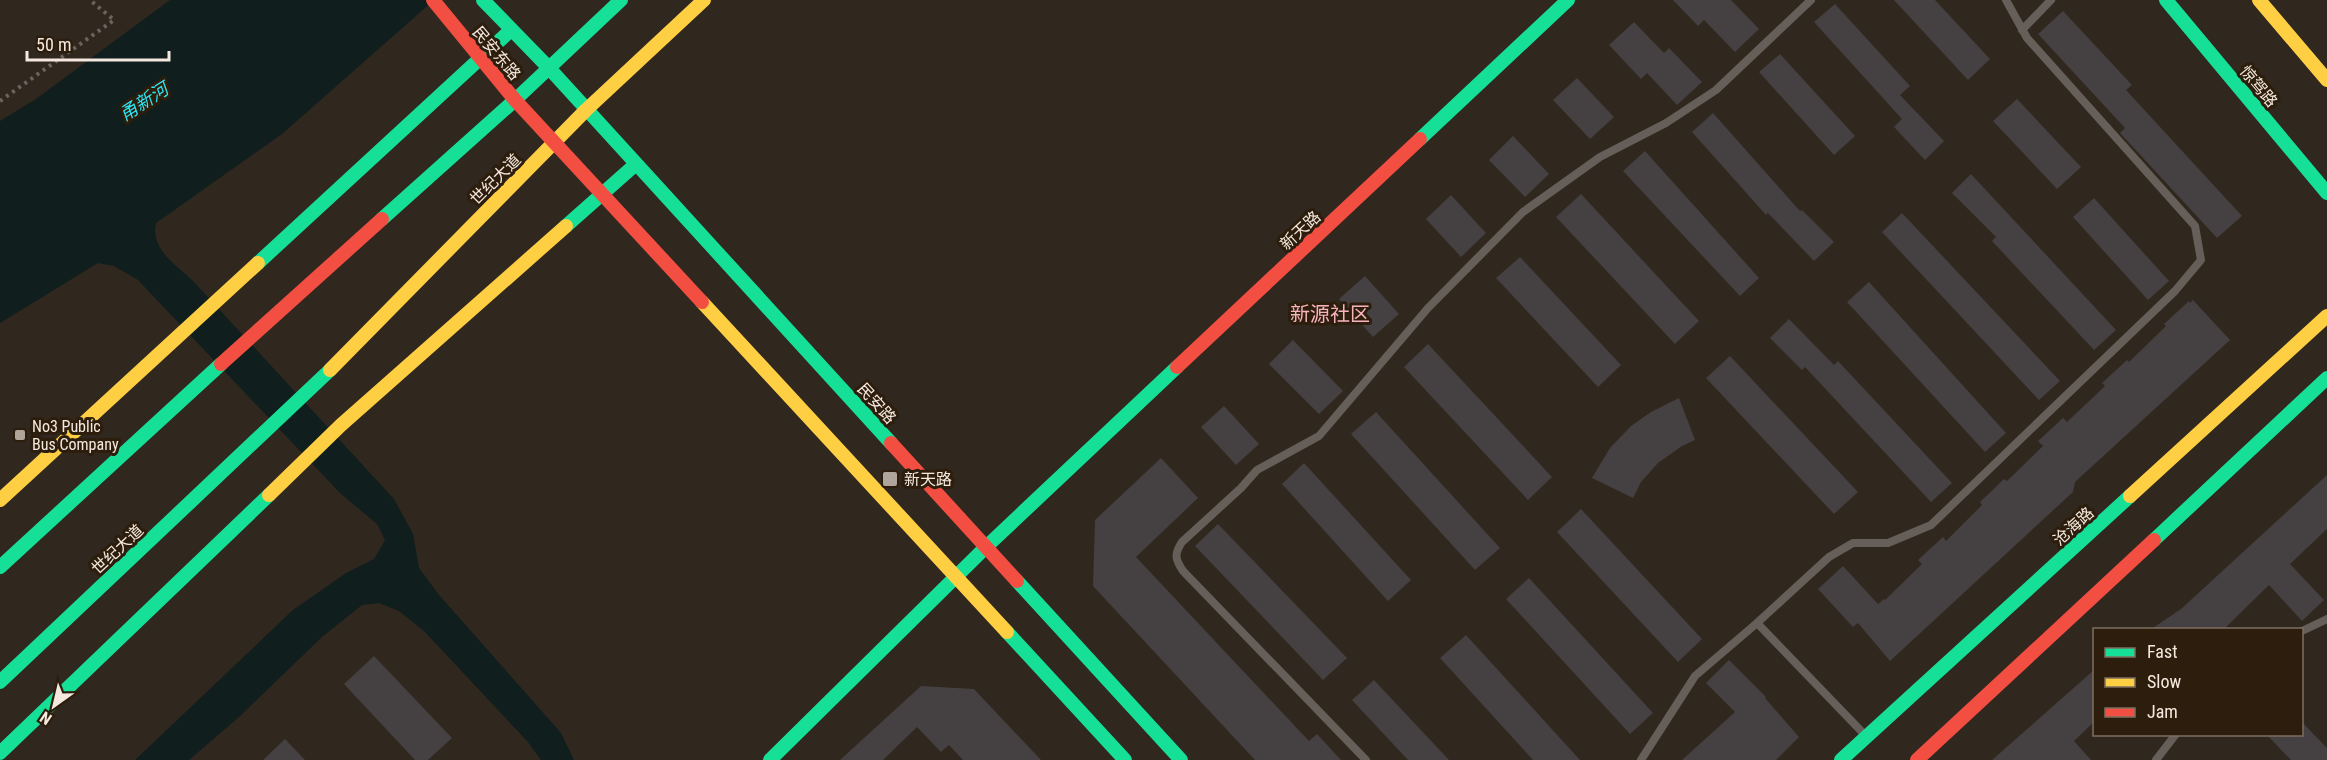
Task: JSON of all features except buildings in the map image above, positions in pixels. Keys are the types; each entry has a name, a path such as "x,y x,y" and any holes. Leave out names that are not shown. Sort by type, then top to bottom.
{"main road":[{"name":"民安东路","path":"433,0 515,100"},
{"name":"民安东路","path":"483,0 549,68"},
{"path":"0,567 256,332 515,100 621,0"},
{"name":"世纪大道","path":"0,682 314,386 586,110 704,0"},
{"name":"新天路","path":"770,760 986,547 1569,0"},
{"name":"惊驾路","path":"2166,0 2327,193"},
{"path":"2259,0 2327,80"},
{"path":"0,500 511,30"},
{"name":"民安路","path":"549,68 1181,760"},
{"path":"515,100 1125,760"},
{"path":"0,753 341,425 636,164"},
{"name":"沧海路","path":"1841,760 2327,316"},
{"path":"1917,760 2327,378"}],"lane":[{"path":"1366,760 1183,571 1176,560 1176,551 1182,542 1241,488 1257,470 1319,436 1428,308 1522,212 1627,141 1666,123 1716,90 1811,0"},
{"path":"1641,760 1695,676 1829,557 1853,543 1888,543 1931,525 2175,291 2201,260 2195,226 2027,39 2006,0"},
{"path":"2022,30 2051,0"},
{"path":"2303,630 2327,619"},
{"path":"1757,623 1866,736"},
{"path":"2156,760 2175,736"}],"path":[{"path":"0,101 114,20 90,0"}],"water":[{"name":"甬新河","path":"170,0 434,0 282,134 156,223 155,232 157,241 166,256 193,281 394,499 413,534 419,568 439,595 561,733 574,760 541,760 528,742 424,631 399,611 379,603 362,605 323,636 239,717 189,760 135,760 293,610 346,573 374,559 385,540 377,524 340,493 138,280 114,266 98,263 0,323 0,121 36,99"}],"traffic: fast":[{"path":"483,0 549,68 891,443"},
{"path":"382,219 515,100 621,0"},
{"path":"1420,139 1568,0"},
{"path":"2166,0 2327,193"},
{"path":"258,263 511,30"},
{"path":"566,226 636,164"},
{"path":"0,567 221,364"},
{"path":"770,760 986,547 1177,367"},
{"path":"0,682 330,370"},
{"path":"2154,540 2327,378"},
{"path":"0,753 269,495"},
{"path":"1841,760 2130,496"},
{"path":"1017,581 1181,760"},
{"path":"1007,632 1125,760"}],"traffic: slow":[{"path":"330,370 586,110 704,0"},
{"path":"2259,0 2327,80"},
{"path":"269,495 341,425 566,226"},
{"path":"0,500 258,263"},
{"path":"702,302 1007,632"},
{"path":"2130,496 2327,316"}],"traffic: jam":[{"path":"433,0 515,100 702,302"},
{"path":"1177,367 1420,139"},
{"path":"221,364 382,219"},
{"path":"891,443 1017,581"},
{"path":"1917,760 2154,540"}],"place":[{"name":"No3 Public Bus Company","path":"20,435"},
{"name":"新天路","path":"890,479"}],"district":[{"name":"新源社区","path":"1330,314"}]}
